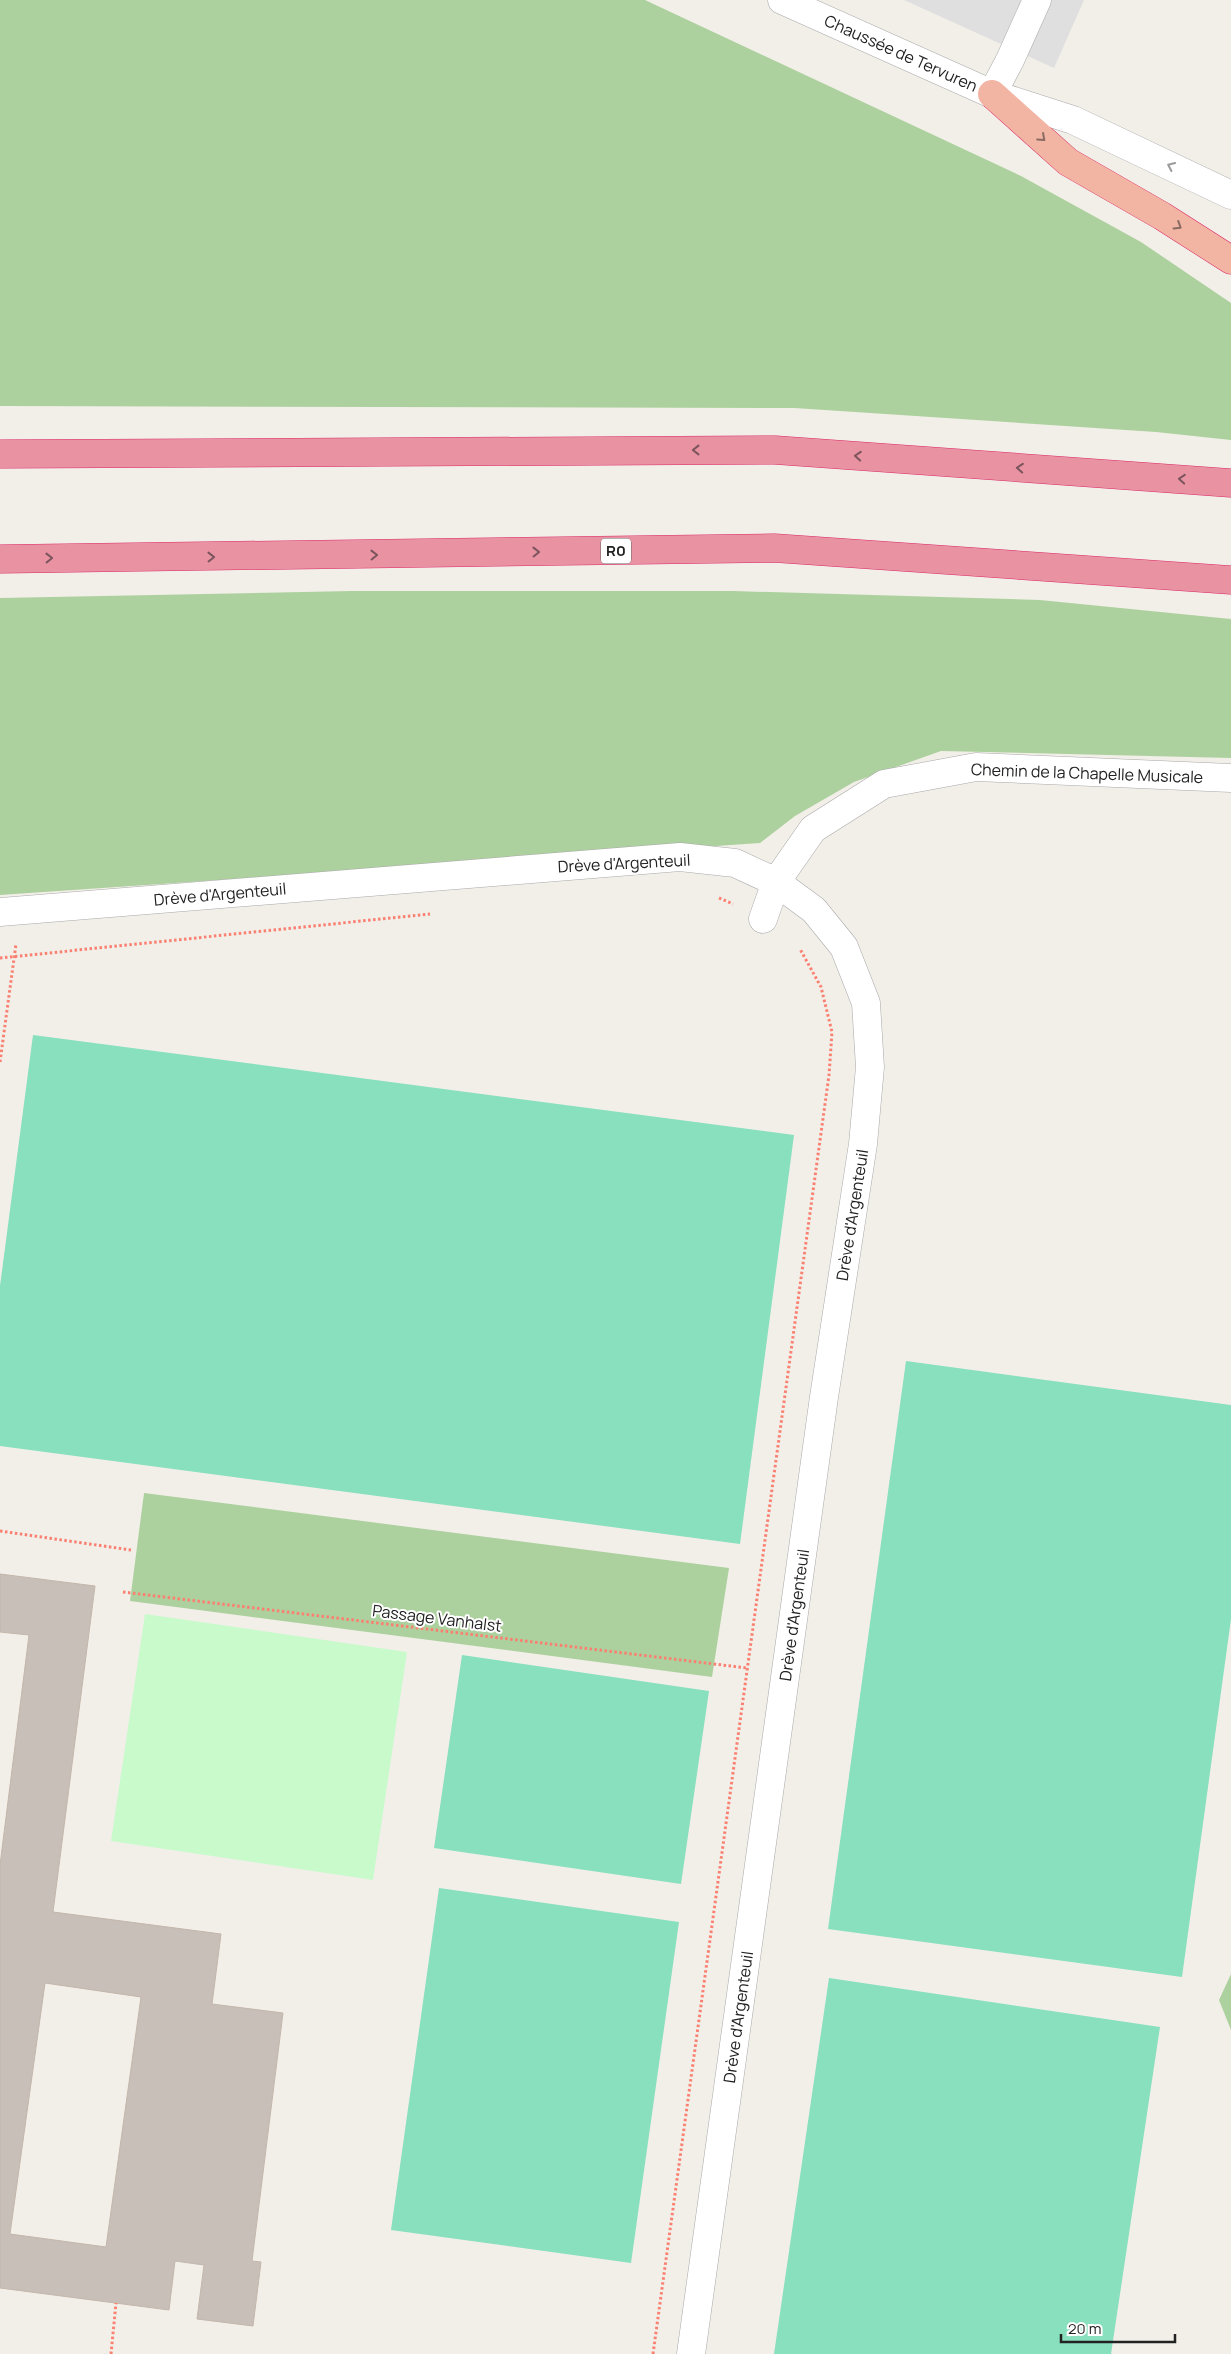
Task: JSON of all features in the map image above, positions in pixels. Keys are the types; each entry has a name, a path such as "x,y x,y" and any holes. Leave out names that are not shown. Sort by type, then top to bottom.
{"highway":[{"path":"992,94 1068,162 1162,216 1231,260"},
{"path":"0,454 775,450 1231,483"},
{"name":"R0","path":"0,559 774,548 1231,580"}],"street":[{"name":"Chaussée de Tervuren","path":"782,0 992,94 1073,120 1231,195"},
{"path":"992,94 1010,60 1037,0"},
{"name":"Chemin de la Chapelle Musicale","path":"764,919 776,882 814,830 884,784 976,767 1231,778"},
{"name":"Drève d'Argenteuil","path":"9,912 680,857 735,863 776,882 814,910 844,947 866,1003 870,1067 863,1144 822,1417 691,2354"}],"path":[{"path":"653,2354 829,1076 832,1032 821,987 797,944 764,919 713,896"},
{"path":"0,1062 15,957 9,912"},
{"path":"0,958 433,913"},
{"path":"0,1531 131,1550"},
{"name":"Passage Vanhalst","path":"124,1592 747,1668"},
{"path":"111,2354 116,2303"}],"shaded area":[{"path":"904,0 1084,0 1054,68"}],"green space":[{"path":"0,0 645,0 1021,176 1141,242 1231,303 1231,440 1156,432 794,408 0,406"},
{"path":"351,591 733,591 1040,600 1231,619 1231,758 941,751 854,782 795,816 760,843 0,895 0,598"},
{"path":"33,1035 794,1135 740,1544 0,1446 0,1286"},
{"path":"906,1361 1231,1405 1231,1619 1182,1977 828,1929"},
{"path":"144,1493 729,1568 712,1677 130,1601"},
{"path":"145,1614 407,1652 373,1880 111,1841"},
{"path":"462,1655 709,1691 681,1884 434,1848"},
{"path":"439,1888 679,1922 631,2263 391,2230"},
{"path":"1231,1974 1231,2030 1219,2000"},
{"path":"829,1978 1160,2027 1111,2354 774,2354"}],"building":[{"path":"0,1574 95,1586 53,1912 221,1934 212,2004 283,2013 252,2261 261,2262 253,2326 197,2319 204,2265 175,2261 169,2310 0,2288 0,1865 29,1635 0,1632","holes":["45,1983 141,1997 106,2247 10,2234"]}]}
